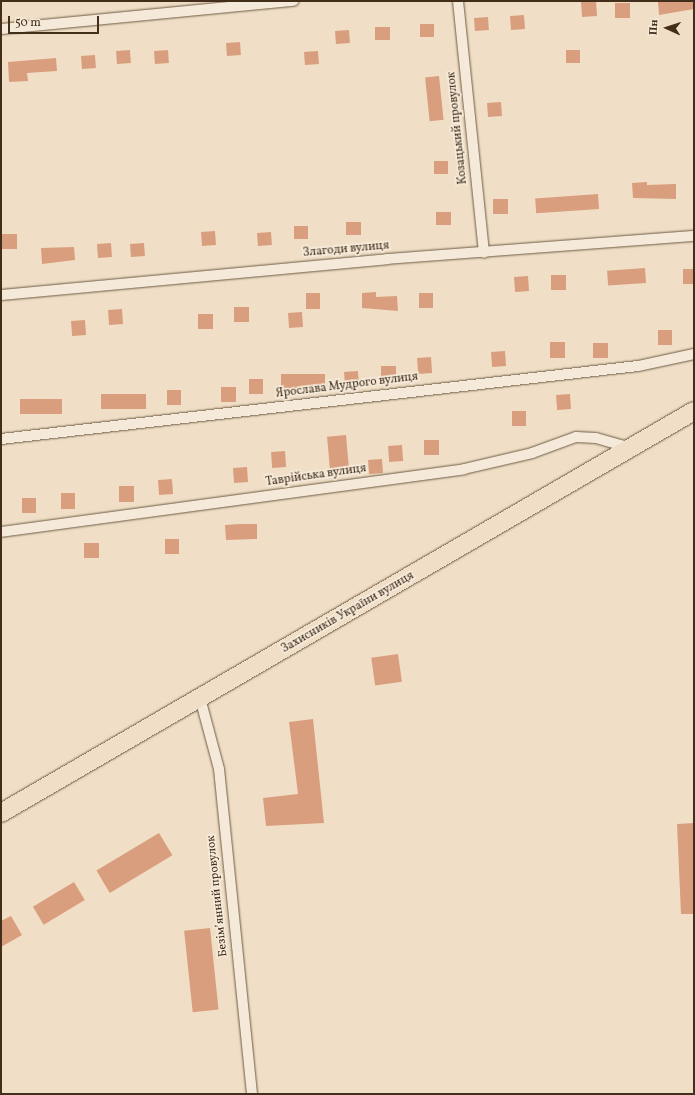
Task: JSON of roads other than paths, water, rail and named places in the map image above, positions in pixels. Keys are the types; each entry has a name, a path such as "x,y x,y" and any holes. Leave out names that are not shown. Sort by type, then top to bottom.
{"highway":[{"name":"Захисників України вулиця","path":"1,813 694,411"}],"street":[{"path":"1,29 294,1"},
{"name":"Козацький провулок","path":"458,1 484,253"},
{"name":"Злагоди вулиця","path":"1,295 694,236"},
{"name":"Ярослава Мудрого вулиця","path":"1,439 638,366 694,354"},
{"name":"Таврійська вулиця","path":"1,532 464,469 532,453 576,437 596,438 631,448"},
{"name":"Безімʼянний провулок","path":"200,698 219,769 252,1094"}]}
